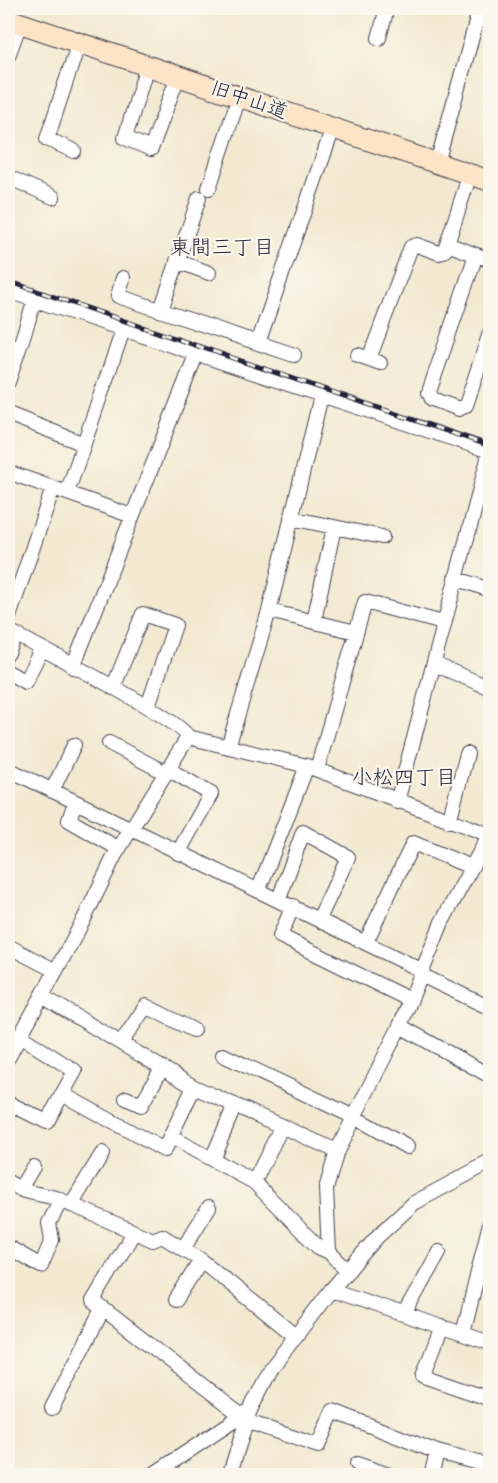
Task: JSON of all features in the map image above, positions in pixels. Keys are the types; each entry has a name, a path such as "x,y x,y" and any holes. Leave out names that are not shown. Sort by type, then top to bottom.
{"main road":[{"name":"旧中山道","path":"14,21 490,181"}],"street":[{"path":"379,38 384,8"},
{"path":"437,163 480,8"},
{"path":"8,56 14,21"},
{"path":"74,151 47,139 79,42"},
{"path":"147,66 125,138 151,149 178,76"},
{"path":"160,310 239,97"},
{"path":"258,343 333,128"},
{"path":"369,359 411,247 417,245 439,253 445,250 470,174"},
{"path":"8,177 53,197"},
{"path":"447,244 490,260"},
{"path":"476,255 429,392 432,399 459,409 466,405 490,333"},
{"path":"177,261 209,273"},
{"path":"123,278 117,296 294,355"},
{"path":"8,291 490,451 397,802"},
{"path":"8,382 35,300"},
{"path":"68,493 123,330"},
{"path":"73,667 196,355"},
{"path":"228,747 269,611 321,396"},
{"path":"8,414 84,444"},
{"path":"8,472 132,516"},
{"path":"8,620 53,488"},
{"path":"291,518 382,537"},
{"path":"314,621 334,527"},
{"path":"455,578 490,590"},
{"path":"259,889 312,768 365,602 443,623"},
{"path":"269,611 356,632"},
{"path":"113,688 143,614 175,625 147,706"},
{"path":"8,653 12,632 179,725 188,737 312,768 397,802 490,835 442,922 400,1026 337,1151 326,1189 329,1252"},
{"path":"8,672 25,682 41,650"},
{"path":"434,664 490,688"},
{"path":"9,1052 56,971 119,849 188,737"},
{"path":"109,743 212,794 178,853"},
{"path":"52,791 74,745"},
{"path":"449,821 467,754"},
{"path":"8,769 366,942 490,1008"},
{"path":"75,802 69,820 119,849"},
{"path":"279,899 303,832 348,857 319,919"},
{"path":"366,942 413,843 471,867"},
{"path":"293,906 280,936 410,1000"},
{"path":"8,946 56,971"},
{"path":"42,996 194,1087 337,1151"},
{"path":"121,1043 146,1006 193,1030"},
{"path":"400,1026 490,1076"},
{"path":"8,1103 47,1122 75,1071 20,1036"},
{"path":"223,1055 354,1117 407,1148"},
{"path":"126,1098 141,1105 162,1068"},
{"path":"62,1094 164,1150 194,1087"},
{"path":"212,1159 235,1105"},
{"path":"254,1182 282,1126"},
{"path":"170,1137 254,1182 318,1247 329,1252 348,1271"},
{"path":"8,1247 41,1266 52,1240 49,1223 102,1154"},
{"path":"229,1476 246,1416 272,1367 294,1335 331,1290 378,1236 414,1203 490,1162"},
{"path":"20,1189 33,1167"},
{"path":"8,1182 20,1189 66,1203 153,1240 162,1236 201,1260 294,1335"},
{"path":"183,1249 209,1207"},
{"path":"463,1334 490,1223"},
{"path":"134,1232 93,1301 246,1416 318,1446 333,1411 437,1452 490,1466"},
{"path":"405,1313 439,1252"},
{"path":"176,1300 201,1260"},
{"path":"331,1290 490,1343"},
{"path":"52,1408 103,1309"},
{"path":"442,1326 423,1376 490,1399"},
{"path":"151,1476 246,1416"},
{"path":"431,1476 437,1452"},
{"path":"357,1464 392,1476"}],"railway":[{"path":"8,281 490,446"}],"district":[{"name":"東間三丁目","path":"222,247"},
{"name":"小松四丁目","path":"404,777"}]}
